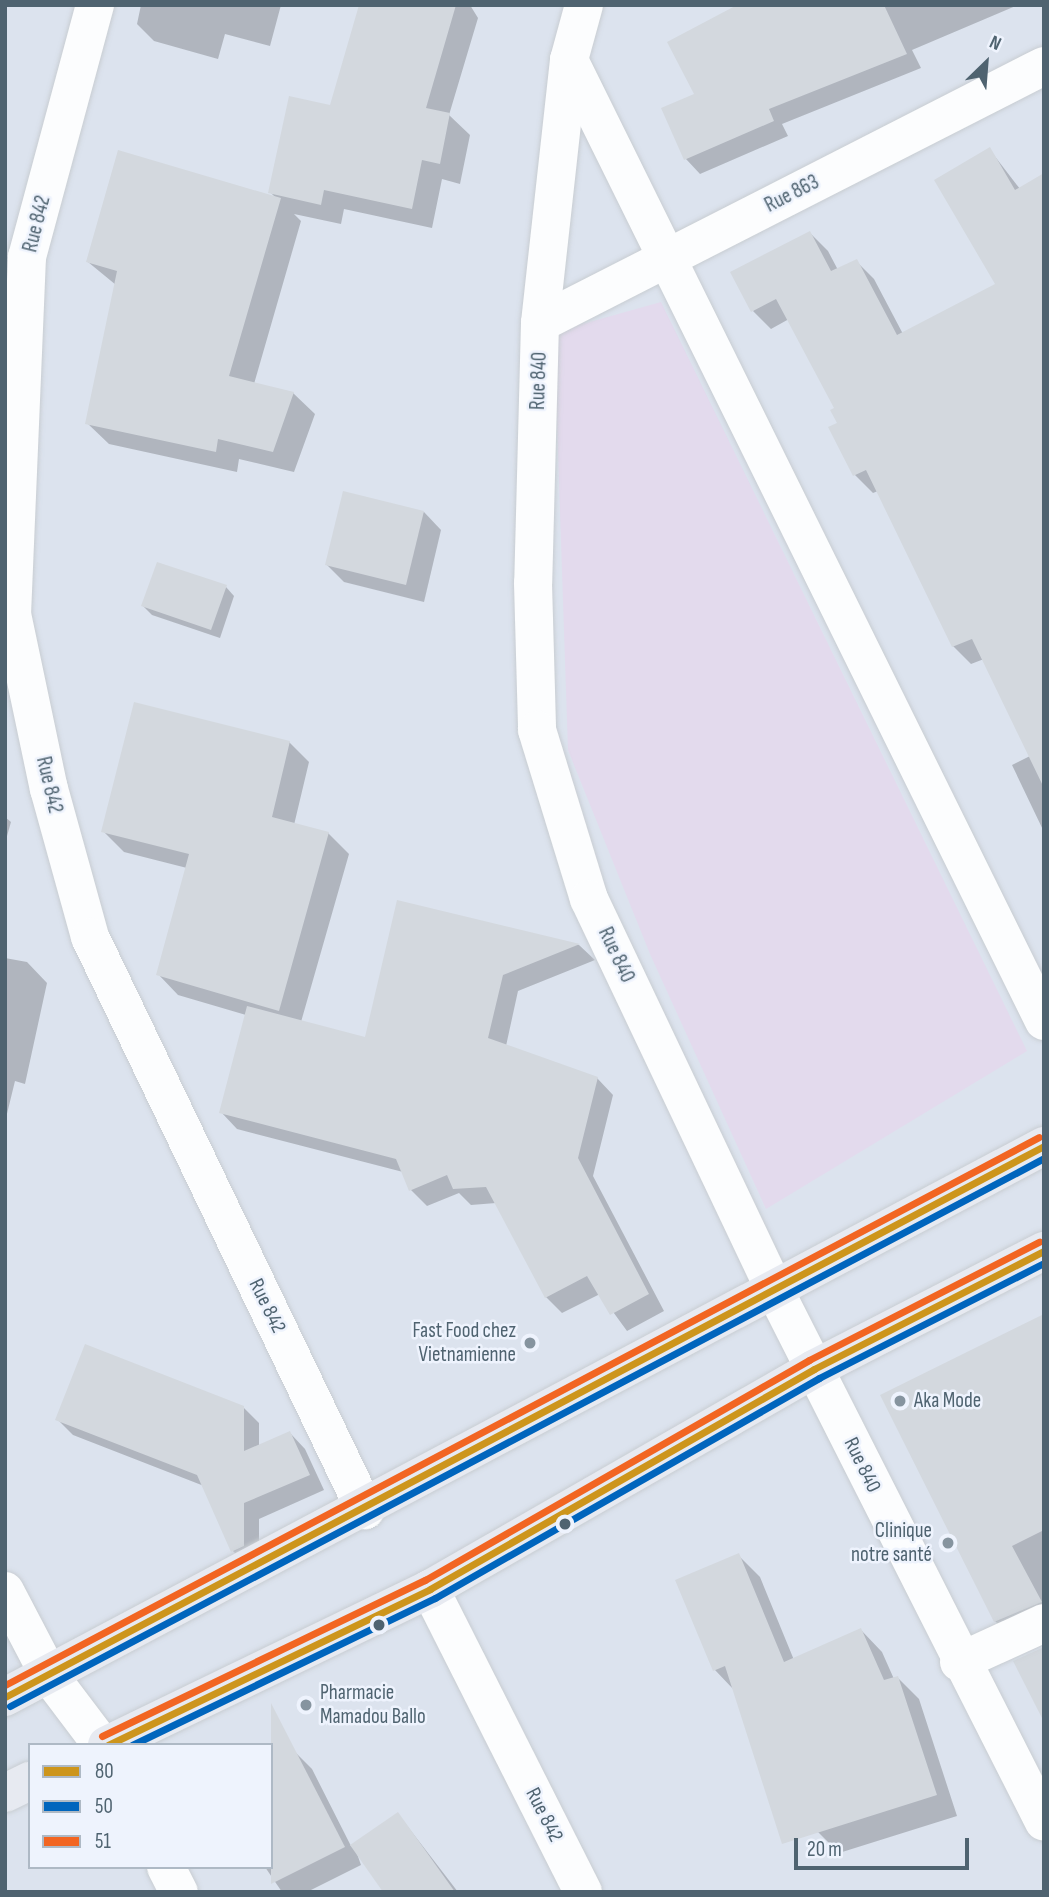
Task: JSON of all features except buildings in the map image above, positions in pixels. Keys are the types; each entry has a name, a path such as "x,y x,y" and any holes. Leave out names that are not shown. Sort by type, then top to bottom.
{"main road":[{"path":"5,1698 365,1510 1044,1146"},
{"path":"108,1743 430,1589 814,1369 1044,1251"},
{"path":"5,1793 28,1782"}],"street":[{"name":"Rue 842","path":"95,5 27,257 12,614 49,789 90,937 365,1510"},
{"name":"Rue 840","path":"584,5 569,60 540,323 533,583 537,730 589,899 814,1369 959,1661 1044,1822"},
{"path":"569,60 1044,1021"},
{"name":"Rue 863","path":"540,323 1044,66"},
{"name":"Rue 842","path":"430,1589 583,1892"},
{"path":"5,1591 49,1675 102,1743"},
{"path":"959,1661 1044,1622"},
{"path":"167,1869 179,1892"}],"shaded area":[{"path":"5,5 1044,5 1044,1892 5,1892"},
{"path":"661,302 1027,1051 766,1209 650,954 568,750 554,332"}],"transit line":[{"name":"51","path":"5,1685 1039,1137"},
{"name":"80","path":"5,1697 1044,1146"},
{"name":"50","path":"10,1706 1044,1158"},
{"name":"51","path":"102,1736 425,1580 809,1360 1039,1242"},
{"name":"80","path":"112,1743 430,1589 814,1369 1044,1251"},
{"name":"50","path":"136,1743 435,1598 819,1378 1044,1263"}],"place":[{"name":"Fast Food chez Vietnamienne","path":"530,1343"},
{"name":"Aka Mode","path":"900,1401"},
{"name":"Clinique notre santé","path":"948,1543"},
{"name":"Pharmacie Mamadou Ballo","path":"306,1705"}]}
